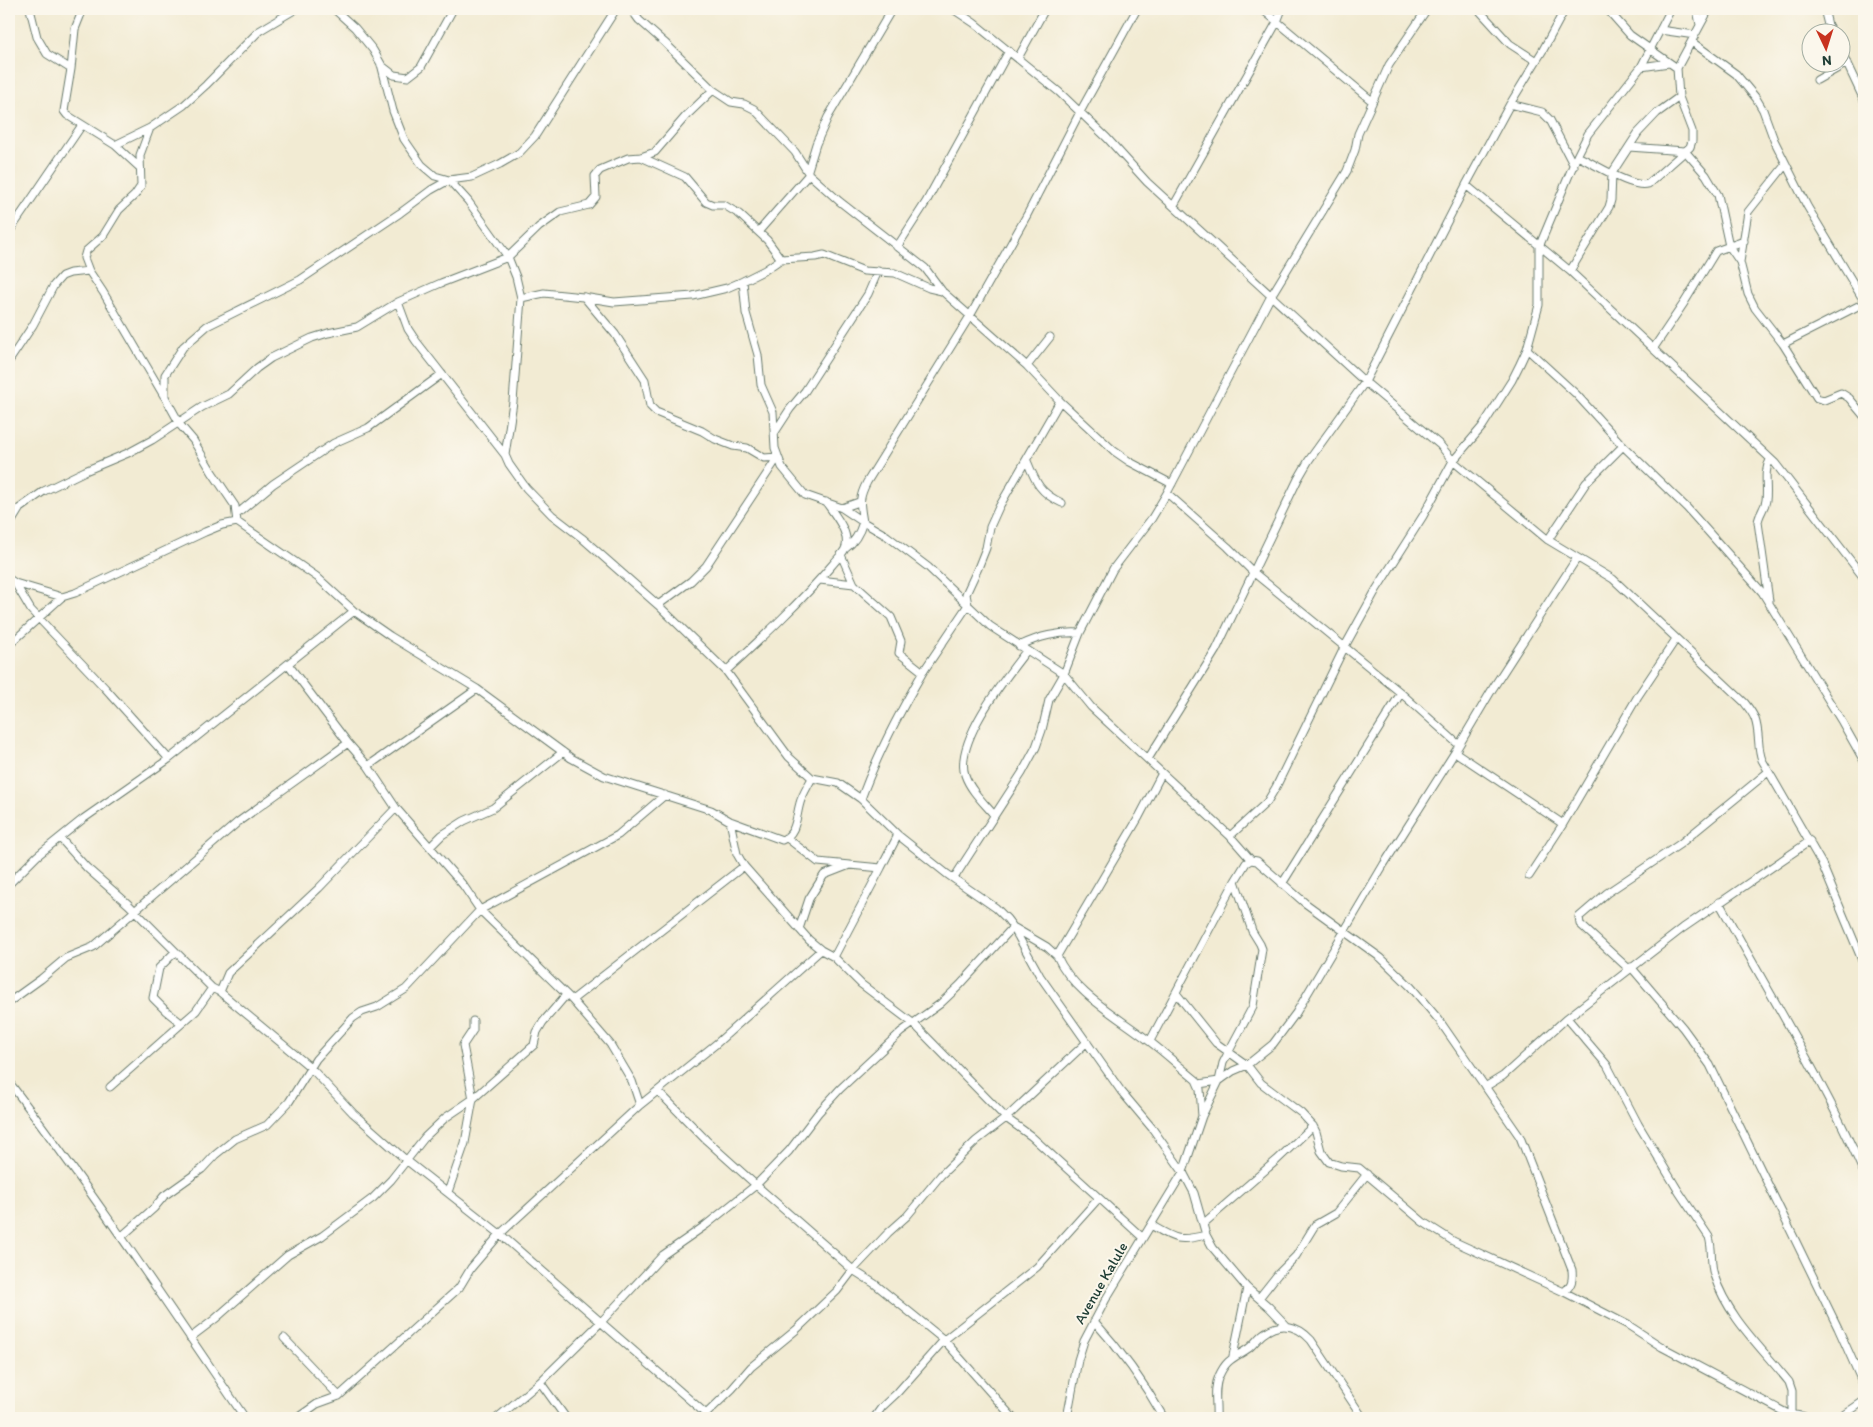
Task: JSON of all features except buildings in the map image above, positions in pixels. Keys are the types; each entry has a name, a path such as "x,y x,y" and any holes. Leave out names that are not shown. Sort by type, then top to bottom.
{"street":[{"path":"30,9 37,37 47,54 71,69"},
{"path":"83,9 75,29 64,111 82,125 115,145 139,167"},
{"path":"115,145 150,128 184,104 206,85 259,31 296,9"},
{"path":"334,9 355,28 373,50 381,64 393,111 404,140 422,165 435,176 449,180 468,201 508,258 521,298 513,402 505,455"},
{"path":"381,64 394,75 408,77 421,67 454,9"},
{"path":"165,398 165,375 170,366 183,347 207,326 300,280 400,214 431,190 449,180 472,177 518,153 535,136 616,9"},
{"path":"631,9 639,20 713,90 731,102 744,104 754,110 795,152 809,172 839,201 925,268 942,291 1027,366 1060,401 1114,450 1130,462 1172,484"},
{"path":"759,232 809,172 816,144 828,117 892,9"},
{"path":"953,9 974,22 1059,92 1107,138 1147,182 1365,382 1440,445 1453,462 1548,540 1613,579 1744,702 1755,717 1759,751 1768,772 1822,864 1864,965"},
{"path":"1018,58 1045,9"},
{"path":"726,671 820,580 860,531 863,522 860,495 970,316 1027,215 1080,112 1137,9"},
{"path":"1262,9 1372,101"},
{"path":"1174,205 1277,22 1282,9"},
{"path":"954,878 1036,747 1049,700 1064,674 1080,633 1113,569 1152,518 1168,493 1271,296 1347,171 1355,150 1358,134 1389,64 1427,9"},
{"path":"1478,9 1510,44 1536,61"},
{"path":"1148,760 1216,650 1285,503 1309,460 1365,382 1466,185 1565,9"},
{"path":"1607,9 1630,35 1677,68"},
{"path":"1230,836 1267,802 1344,648 1376,590 1423,516 1453,462 1482,427 1507,388 1527,349 1540,298 1539,247 1577,156 1588,134 1641,67 1671,9"},
{"path":"1697,9 1700,24"},
{"path":"1577,156 1612,172 1624,180 1644,185 1648,184 1690,147 1692,131 1679,98 1677,68 1709,9"},
{"path":"1824,9 1827,22"},
{"path":"1660,30 1693,38 1736,74 1756,98 1763,110 1774,140 1818,226 1864,302 1783,344"},
{"path":"897,247 926,202 1010,51"},
{"path":"1641,67 1669,63"},
{"path":"1850,70 1864,100"},
{"path":"1817,80 1831,72"},
{"path":"9,526 20,508 44,490 85,470 128,453 152,440 202,407 229,394 257,368 271,358 312,338 357,327 398,302 441,283 508,258 539,227 560,212 589,206 596,197 595,176 600,170 628,158 642,157 655,152 686,116 713,90"},
{"path":"1570,271 1609,207 1612,172 1638,133 1648,122 1679,98"},
{"path":"1510,104 1542,112 1550,120 1574,166"},
{"path":"9,232 82,125"},
{"path":"150,128 140,156 141,186 120,210 103,236 86,251 84,258 89,271 179,422 235,506 237,518 318,577 354,611 390,636 477,689 563,752 604,776 711,810 730,821 782,840 787,838 796,825 800,802 812,778"},
{"path":"1629,146 1685,151 1706,176 1718,195 1729,246 1740,262 1748,294 1755,308 1783,344 1817,398 1824,400 1841,393 1846,394 1864,416"},
{"path":"642,157 685,177 706,202 713,205 724,205 731,210 759,232 781,259"},
{"path":"1740,262 1748,212 1786,164"},
{"path":"1466,185 1570,271 1775,463 1864,578"},
{"path":"1653,349 1684,303 1713,254 1721,248 1744,241"},
{"path":"521,298 544,293 614,302 693,296 727,288 765,270 781,259 824,255 864,271 895,273 929,288 942,291"},
{"path":"9,361 33,325 54,285 62,276 89,271"},
{"path":"775,432 805,391 868,294 878,271"},
{"path":"742,281 746,313 758,355 760,385 773,412 775,448 782,466 805,495 842,508 887,536 928,566 990,626 1064,674 1091,707 1230,836 1251,860 1257,862 1325,918 1381,958 1411,987 1438,1020 1520,1137 1569,1262 1573,1279 1570,1287 1564,1292"},
{"path":"583,297 615,334 645,380 650,406 656,412 702,431 715,439 733,446 747,448 764,458 778,458"},
{"path":"398,302 408,328 505,455 526,488 552,515 582,538 658,605 726,671 789,757 812,778 838,783 861,799 898,835 996,908 1013,927 1040,976 1121,1091 1152,1128 1183,1172 1194,1193 1206,1235 1213,1248 1247,1288 1274,1311 1286,1325"},
{"path":"1027,366 1050,337"},
{"path":"1527,349 1576,394 1623,446 1709,532 1762,592 1864,761"},
{"path":"9,645 62,597 75,593 237,518 273,484 334,443 368,428 442,374"},
{"path":"861,799 882,746 901,709 923,672 968,605 966,594 986,548 990,526 1060,401"},
{"path":"1548,540 1586,483 1623,446"},
{"path":"658,605 691,581 706,566 778,458"},
{"path":"1770,460 1766,472 1766,499 1758,522 1770,606"},
{"path":"1027,461 1035,481 1042,491 1050,498 1062,503"},
{"path":"1168,493 1253,572 1401,693 1459,745"},
{"path":"826,502 842,527 846,538 846,548"},
{"path":"842,508 860,502"},
{"path":"841,555 854,584 891,617 900,641 899,653 923,672"},
{"path":"1199,1084 1219,1081 1233,1071 1247,1065 1272,1044 1296,1013 1344,930 1493,688 1577,558"},
{"path":"820,580 854,584"},
{"path":"12,581 62,597"},
{"path":"12,581 31,610 169,758"},
{"path":"9,884 37,856 169,758 354,611"},
{"path":"1019,646 1051,633 1080,633"},
{"path":"1529,876 1564,824 1634,702 1676,640"},
{"path":"994,815 970,786 964,772 965,756 969,741 989,701 1027,650"},
{"path":"288,664 348,743 368,766 396,808 463,885 480,910 569,997 610,1044 632,1081 640,1105"},
{"path":"368,766 477,689"},
{"path":"1282,884 1401,693"},
{"path":"9,1002 41,980 66,958 93,947 238,822 348,743"},
{"path":"430,847 442,835 464,820 493,808 563,752"},
{"path":"1455,752 1564,824"},
{"path":"1768,772 1680,844 1607,893 1579,917 1580,924 1630,968 1683,1028 1710,1065 1838,1328 1864,1386"},
{"path":"1057,956 1139,817 1162,774"},
{"path":"121,1236 154,1208 164,1196 202,1169 215,1155 235,1139 267,1125 289,1102 310,1068 353,1018 406,989 480,910 618,835 665,795"},
{"path":"220,992 228,973 319,888 396,808"},
{"path":"730,821 737,854 744,866 799,929 821,950 834,957 861,984 914,1024 1006,1118 1031,1136 1143,1238"},
{"path":"834,957 898,835"},
{"path":"60,838 103,884 135,911 212,988 220,992 310,1068 353,1113 406,1160 500,1234 601,1322 704,1416 732,1389 751,1367 837,1291 853,1270 888,1232 907,1216 941,1175 976,1141 1006,1118 1087,1042"},
{"path":"787,838 818,862 824,875"},
{"path":"1485,1087 1504,1076 1567,1018 1630,968 1719,902 1810,841"},
{"path":"1150,1041 1235,880 1246,863 1251,860"},
{"path":"818,862 880,868"},
{"path":"799,929 809,899 824,875 849,865"},
{"path":"190,1338 215,1319 288,1255 322,1236 373,1198 445,1118 472,1099 534,1045 537,1032 543,1022 569,997 744,866"},
{"name":"Avenue Kalule","path":"1067,1418 1078,1360 1084,1341 1183,1172 1202,1116 1219,1081 1223,1063 1253,1006 1262,949 1252,931 1235,880"},
{"path":"1719,902 1822,1085 1864,1173"},
{"path":"1013,927 1047,947 1057,956 1067,973 1096,1003 1150,1041 1199,1084 1202,1116"},
{"path":"497,1418 540,1382 637,1285 663,1255 706,1225 756,1185 790,1151 818,1113 840,1089 901,1032 914,1024 960,985 1013,927"},
{"path":"297,1418 317,1404 339,1396 459,1288 471,1268 500,1234 640,1105 724,1038 821,950"},
{"path":"175,952 159,968 153,998 181,1023"},
{"path":"110,1086 196,1011 212,988"},
{"path":"1176,993 1209,1035 1228,1053 1247,1065 1261,1084 1301,1113 1313,1126 1321,1151 1329,1162 1341,1166 1359,1168 1423,1222 1453,1241 1564,1292 1790,1417 1803,1418"},
{"path":"1567,1018 1607,1065 1638,1124 1679,1192 1710,1237 1714,1277 1735,1319 1789,1382 1792,1391 1790,1417"},
{"path":"448,1192 465,1142 472,1099 463,1045 473,1030 473,1021"},
{"path":"9,1082 121,1236 244,1418"},
{"path":"658,1091 706,1140 853,1270 882,1290 944,1340 1013,1418"},
{"path":"1203,1224 1313,1126"},
{"path":"1259,1298 1278,1274 1296,1256 1315,1225 1336,1212 1367,1174"},
{"path":"874,1418 944,1340 1036,1267 1099,1198"},
{"path":"1151,1225 1175,1238 1184,1240 1206,1235"},
{"path":"1234,1356 1247,1288"},
{"path":"1094,1321 1122,1352 1164,1418"},
{"path":"1216,1418 1216,1385 1222,1370 1234,1356 1250,1347 1264,1333 1286,1325 1303,1332 1310,1340 1363,1418"},
{"path":"284,1338 339,1396"},
{"path":"540,1382 566,1418"},
{"path":"1838,1418 1864,1401"}]}
